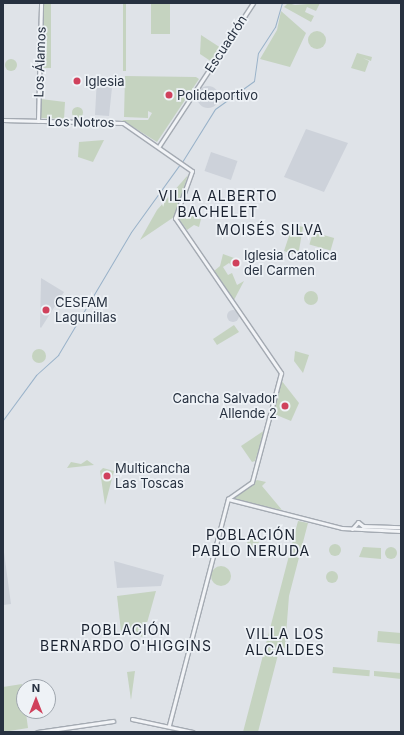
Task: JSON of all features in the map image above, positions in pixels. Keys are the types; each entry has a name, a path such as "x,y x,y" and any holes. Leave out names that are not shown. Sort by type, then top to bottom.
{"street":[{"name":"Los Álamos","path":"38,121 41,3"},
{"name":"Escuadrón","path":"160,146 253,3"},
{"name":"Los Notros","path":"3,120 122,123 160,146 192,171 175,218 281,373 279,391 252,477 252,484 228,499"},
{"path":"169,725 228,499 352,529 401,531"},
{"path":"352,529 358,522 363,526 401,527"},
{"path":"132,719 169,725 193,732"},
{"path":"37,732 114,721"}],"shaded area":[{"path":"97,78 113,78 109,116 95,115"},
{"path":"208,86 216,89 219,97 216,105 208,108 200,105 197,97 200,89"},
{"path":"306,129 348,143 324,192 284,177"},
{"path":"211,152 237,161 231,180 204,171"},
{"name":"CESFAM Lagunillas","path":"41,278 64,292 41,328 40,327"},
{"path":"231,310 235,310 239,316 235,322 231,322 227,318 227,314"},
{"path":"3,545 11,604 3,605"},
{"path":"114,561 164,575 161,586 117,588"}],"green space":[{"path":"43,3 51,3 51,68 43,68"},
{"path":"123,3 126,3 126,71 123,71"},
{"path":"151,3 170,3 170,34 151,34"},
{"path":"288,3 295,5 320,3 316,11 307,7 305,12 314,16 311,22 284,7"},
{"path":"281,11 306,33 290,67 260,59 277,30"},
{"path":"317,31 323,34 326,40 323,46 317,49 311,46 308,40 311,34"},
{"path":"201,35 221,48 212,62 200,54"},
{"path":"357,53 372,57 371,61 363,58 369,61 365,72 351,68"},
{"path":"9,59 13,59 17,65 13,71 9,71 5,67 5,63"},
{"name":"Polideportivo","path":"125,76 196,77 199,79 157,142 122,120 148,120 152,113 148,111 148,118 124,117"},
{"path":"41,99 65,102 64,119 41,118"},
{"path":"77,106 81,108 83,112 81,116 77,118 73,116 71,112 73,108"},
{"path":"104,140 93,162 78,157 79,142"},
{"path":"188,175 174,217 140,240 157,210"},
{"path":"180,212 201,219 199,227 194,225 187,230 178,218"},
{"path":"293,224 303,227 298,256 284,251"},
{"path":"313,232 334,238 331,251 309,244"},
{"path":"223,254 234,258 232,266 229,263 223,267 228,275 232,273 237,285 244,281 234,300 214,271 220,266"},
{"path":"308,291 314,291 318,295 318,301 314,305 308,305 304,301 304,295"},
{"path":"234,325 239,332 217,345 213,339"},
{"path":"39,349 44,351 46,356 44,361 39,363 34,361 32,356 34,351"},
{"path":"295,351 309,355 303,373 294,361"},
{"path":"281,380 299,403 291,421 274,414"},
{"path":"265,430 255,461 252,462 241,446"},
{"path":"87,460 94,465 67,468 71,462 81,464"},
{"path":"103,468 114,471 105,505 100,471"},
{"path":"257,480 266,482 262,486 282,510 231,499"},
{"path":"298,521 308,523 289,596 285,648 280,647 258,732 243,732"},
{"path":"251,538 255,538 259,544 255,550 251,550 247,546 247,542"},
{"path":"333,544 337,544 341,550 337,556 333,556 329,552 329,548"},
{"path":"363,547 381,548 381,559 359,557"},
{"path":"391,547 395,549 397,553 395,557 391,559 387,557 385,553 387,549"},
{"path":"221,566 228,569 231,576 228,583 221,586 214,583 211,576 214,569"},
{"path":"330,571 334,571 338,577 334,583 330,583 326,579 326,575"},
{"path":"156,591 143,637 121,631 117,596"},
{"path":"378,631 401,633 400,644 377,642"},
{"path":"333,667 370,670 369,676 332,673"},
{"path":"135,671 131,700 127,672"},
{"path":"374,671 401,673 401,679 374,676"},
{"path":"16,685 16,719 27,719 28,728 3,732 3,687"}],"waterway":[{"path":"182,162 215,109 254,81 258,53 275,27 282,3"},
{"path":"3,420 36,375 58,355 131,232 180,164"}],"place":[{"name":"Iglesia","path":"77,81"},
{"name":"Polideportivo","path":"169,95"},
{"name":"Iglesia Catolica del Carmen","path":"236,263"},
{"name":"CESFAM Lagunillas","path":"46,310"},
{"name":"Cancha Salvador Allende 2","path":"285,406"},
{"name":"Multicancha Las Toscas","path":"107,476"}],"district":[{"name":"VILLA ALBERTO BACHELET","path":"218,204"},
{"name":"MOISÉS SILVA","path":"270,230"},
{"name":"POBLACIÓN PABLO NERUDA","path":"251,544"},
{"name":"POBLACIÓN BERNARDO O'HIGGINS","path":"126,638"},
{"name":"VILLA LOS ALCALDES","path":"285,642"}]}
